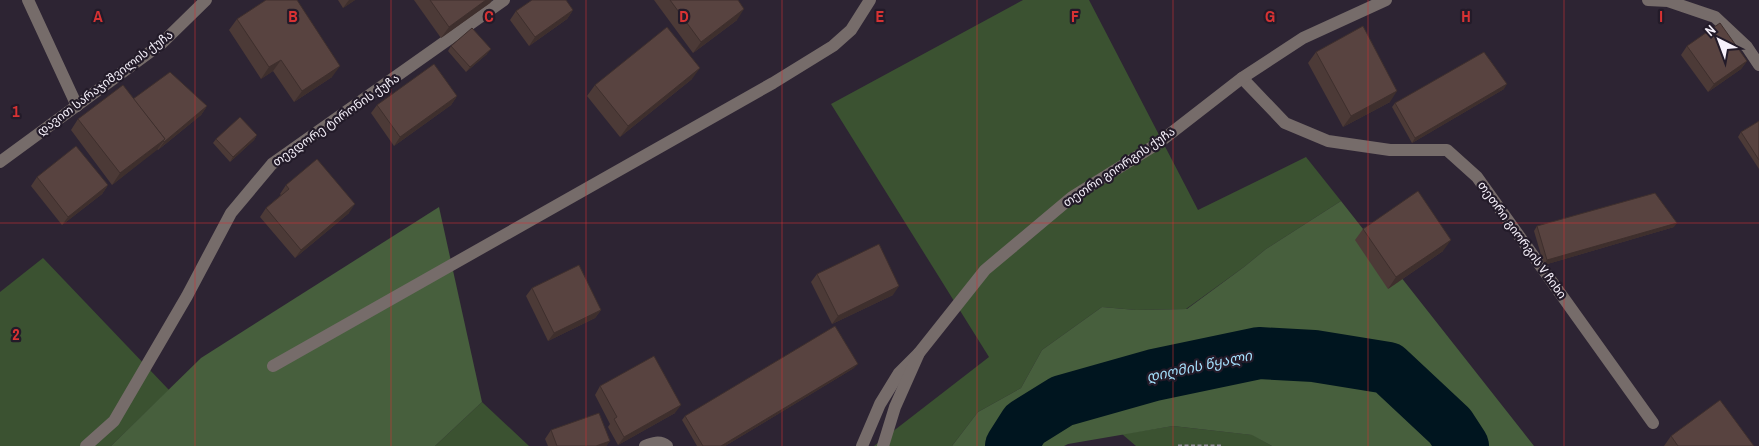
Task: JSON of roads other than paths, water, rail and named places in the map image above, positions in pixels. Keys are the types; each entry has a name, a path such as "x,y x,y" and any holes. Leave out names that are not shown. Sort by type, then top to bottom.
{"street":[{"path":"28,0 77,106"},
{"name":"დავით სარაჯიშვილის ქუჩა","path":"0,162 161,44 206,0"},
{"name":"თევდორე ტირონის ქუჩა","path":"86,446 114,422 187,296 231,212 272,164 504,0"},
{"path":"273,366 773,83 833,46 851,30 870,0"},
{"name":"თეთრი გიორგის ქუჩა","path":"883,446 896,407 919,353 985,270 1072,197 1157,144 1242,78 1303,38 1386,0"},
{"path":"1648,0 1668,1 1715,17 1747,47 1759,65"},
{"name":"თეთრი გიორგის V ჩიხი","path":"1242,78 1285,123 1328,141 1390,150 1447,150 1477,177 1654,424"},
{"path":"862,446 880,404 898,374 919,353"},
{"path":"645,446 655,442 667,446"}],"waterway":[{"name":"დიღმის წყალი","path":"1011,446 1025,424 1062,401 1154,375 1259,353 1314,356 1388,368 1450,426 1463,446"}]}
